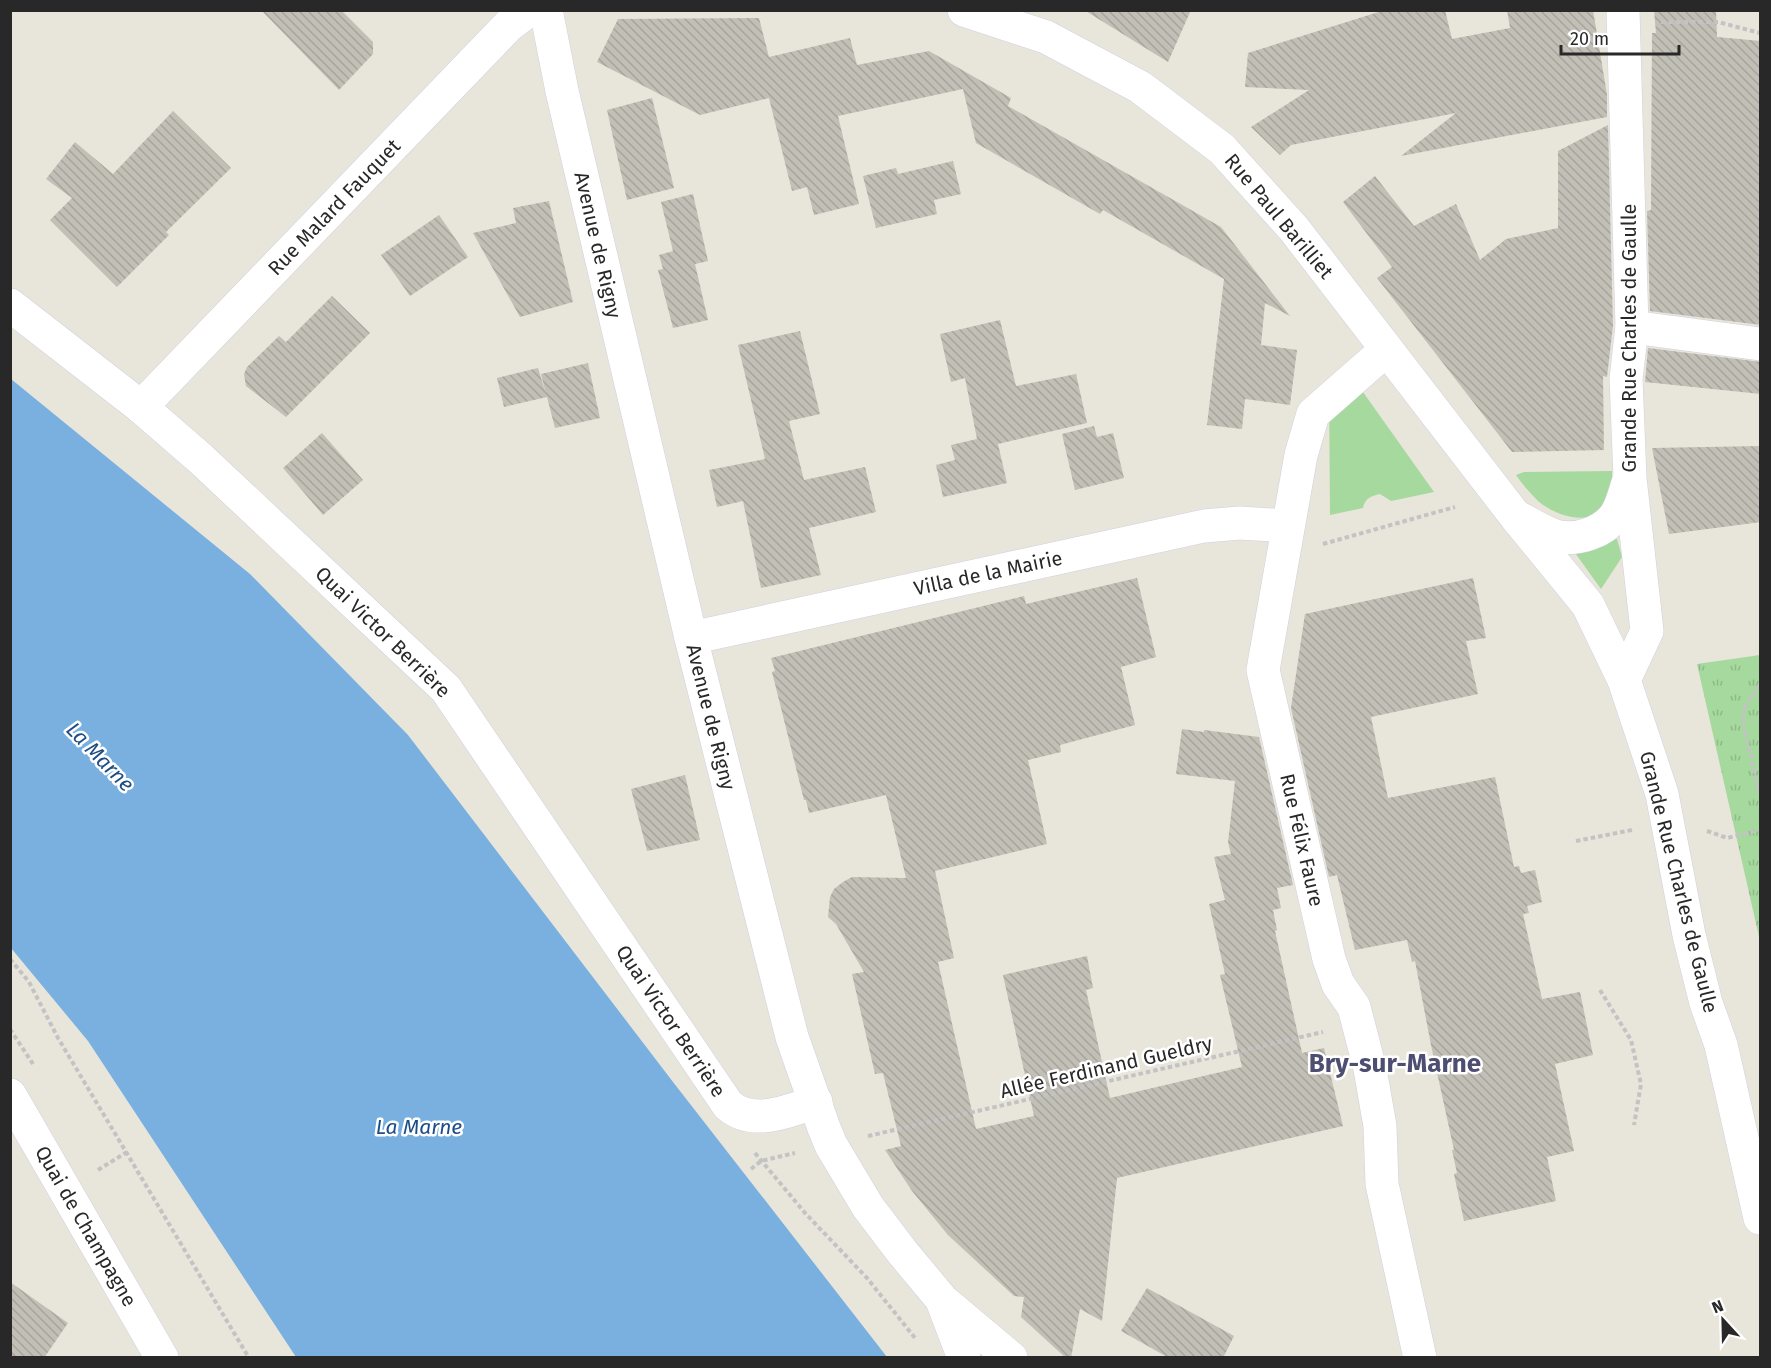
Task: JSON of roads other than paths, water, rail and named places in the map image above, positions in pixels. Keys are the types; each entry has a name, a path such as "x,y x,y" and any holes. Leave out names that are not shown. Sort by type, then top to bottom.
{"street":[{"name":"Rue Malard Fauquet","path":"141,407 501,33 529,10"},
{"name":"Avenue de Rigny","path":"546,10 562,91 691,638 792,1036 831,1145 868,1207 943,1301 1011,1358"},
{"name":"Rue Paul Barilliet","path":"964,10 1046,37 1140,87 1222,149 1294,229 1516,517 1588,605 1624,680"},
{"name":"Grande Rue Charles de Gaulle","path":"1623,16 1632,327 1626,379 1630,478 1647,631 1624,680 1662,794 1689,935 1706,1003 1721,1045 1761,1218"},
{"name":"Quai Victor Berrière","path":"10,305 141,407 201,459 446,689 728,1105 742,1114 763,1117 816,1102"},
{"path":"1632,327 1760,344"},
{"name":"Rue Félix Faure","path":"1386,350 1313,414 1301,455 1263,670 1329,959 1338,984 1354,1007 1370,1069 1380,1126 1382,1184 1420,1358"},
{"name":"Rue Paul Barilliet","path":"1516,517 1559,537 1591,534 1606,525 1616,515 1630,478"},
{"name":"Villa de la Mairie","path":"691,638 1204,526 1240,523 1286,536"},
{"name":"Quai de Champagne","path":"10,1095 162,1358"},
{"path":"943,1301 964,1356"}],"water":[{"name":"La Marne","path":"11,379 250,574 408,735 887,1357 296,1357 88,1041 11,948"}],"district":[{"name":"Bry-sur-Marne","path":"1395,1063"}]}
